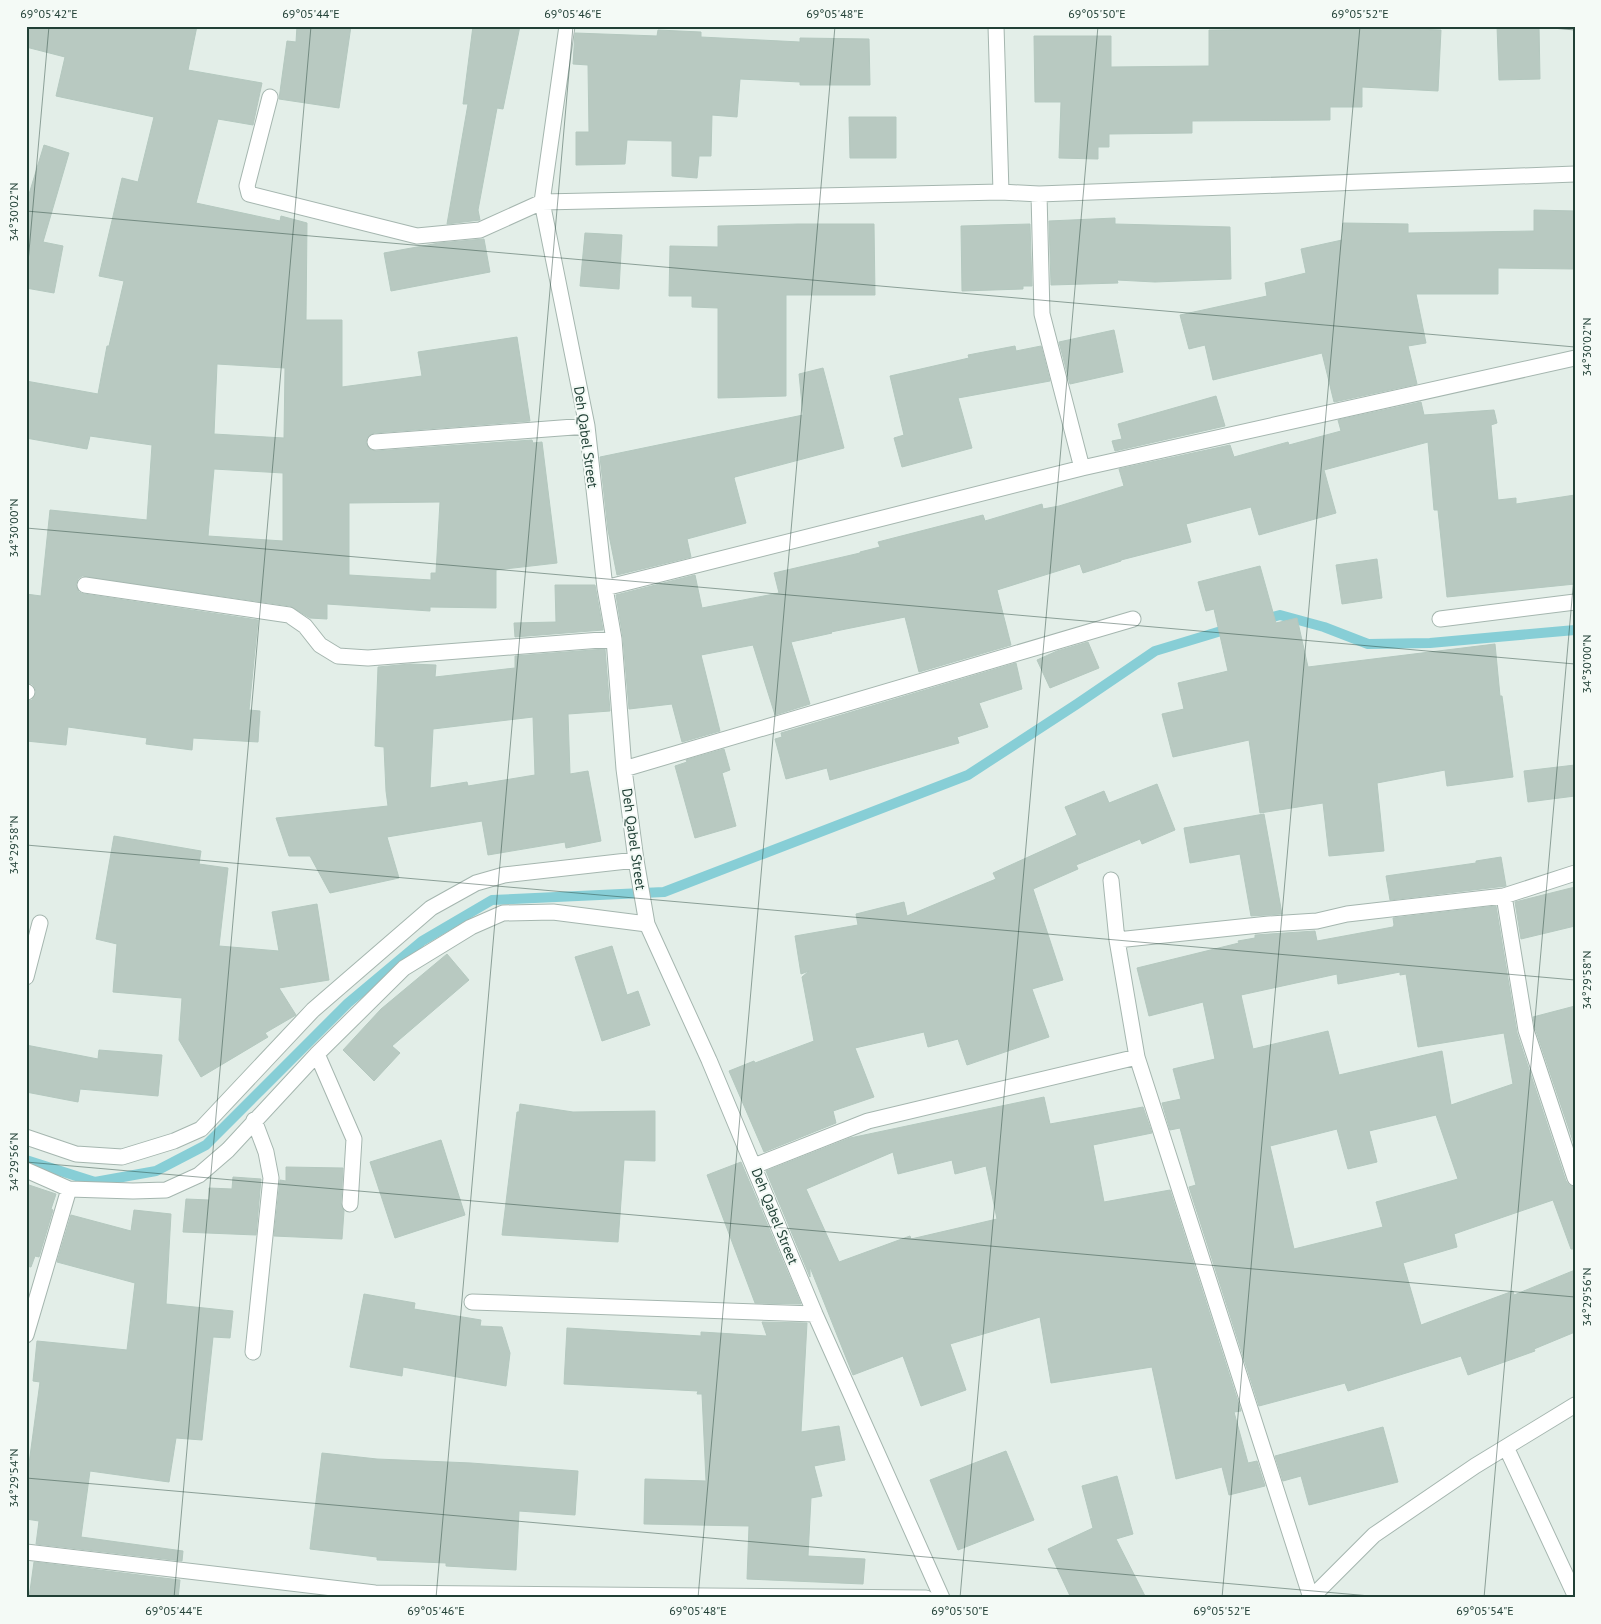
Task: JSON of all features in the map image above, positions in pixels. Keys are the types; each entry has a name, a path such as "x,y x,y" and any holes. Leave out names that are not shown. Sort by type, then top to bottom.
{"street":[{"name":"Deh Qabel Street","path":"567,26 542,202 587,426 605,588 614,639 624,769 647,924 709,1060 815,1314 942,1598"},
{"path":"996,26 1001,192"},
{"path":"270,97 247,186 249,194 417,236 480,230 542,202 1001,192 1039,194 1575,174"},
{"path":"1039,194 1042,314 1082,468"},
{"path":"605,588 1082,468 1575,358"},
{"path":"375,442 587,426"},
{"path":"85,585 288,615 305,626 320,645 338,656 368,658 614,639"},
{"path":"1440,619 1575,602"},
{"path":"624,769 1133,619"},
{"path":"26,1137 76,1154 122,1157 174,1141 201,1129 313,1010 431,908 476,883 504,876 636,860"},
{"path":"1117,940 1268,924 1317,921 1347,914 1504,896 1575,873"},
{"path":"1111,880 1117,940 1137,1057 1311,1598 1374,1535 1475,1466 1575,1405"},
{"path":"1504,896 1526,1030 1575,1178"},
{"path":"26,1170 69,1189 166,1190 199,1175 228,1150 317,1054 404,968 471,927 503,913 553,912 647,924"},
{"path":"26,977 40,923"},
{"path":"317,1054 354,1139 350,1204"},
{"path":"754,1166 868,1121 1137,1057"},
{"path":"253,1352 271,1178 266,1152 254,1120"},
{"path":"26,1335 69,1189"},
{"path":"472,1302 815,1314"},
{"path":"1506,1447 1575,1595"},
{"path":"26,1552 375,1593 926,1598"}],"building":[{"path":"26,26 197,26 188,70 262,83 253,125 218,119 196,203 280,221 281,216 307,223 306,320 342,320 342,387 422,376 418,352 517,337 530,421 374,433 367,438 366,443 371,450 376,451 532,440 533,443 542,442 557,563 496,570 496,608 430,607 430,611 327,604 327,619 310,618 290,606 82,576 76,584 79,592 84,594 258,620 249,710 260,711 258,742 193,738 192,750 146,744 147,738 68,727 66,745 26,741 26,701 32,700 36,692 32,684 26,683 26,594 41,596 50,510 147,520 152,445 90,436 87,449 26,438 26,381 98,394 107,346 109,346 124,281 99,276 122,178 138,182 154,117 56,96 65,57 26,47","holes":["217,364 285,368 284,438 214,434","214,469 283,473 283,541 208,536","440,502 436,573 431,573 431,580 349,575 349,503"]},
{"path":"297,26 351,26 339,108 279,99 287,41 296,42"},
{"path":"473,26 520,26 503,109 497,108 478,210 480,220 447,224 468,104 463,104"},
{"path":"1497,26 1539,26 1540,79 1499,80"},
{"path":"1394,28 1441,30 1438,91 1362,87 1362,107 1330,107 1330,120 1192,121 1192,133 1109,134 1109,147 1098,147 1098,159 1059,158 1061,102 1035,102 1034,36 1111,36 1111,67 1209,66 1209,30"},
{"path":"658,30 701,32 701,37 800,42 800,38 869,39 870,85 800,85 800,82 740,79 737,117 712,115 711,156 699,156 697,178 672,176 672,141 627,140 625,164 576,165 576,132 589,132 588,65 573,64 575,33 657,36"},
{"path":"849,117 896,117 896,158 850,158"},
{"path":"44,145 69,153 43,242 63,246 54,293 26,288 26,204"},
{"path":"1534,210 1575,211 1575,269 1498,268 1498,294 1416,294 1426,343 1408,346 1417,384 1334,402 1322,353 1213,380 1205,345 1189,349 1180,315 1267,296 1265,283 1306,273 1301,249 1342,240 1343,223 1408,224 1408,233 1534,231"},
{"path":"1115,218 1115,224 1230,227 1231,279 1155,282 1117,280 1118,283 1051,285 1049,221"},
{"path":"874,224 875,295 786,295 786,396 718,398 718,308 692,307 692,296 669,296 670,246 718,247 718,226"},
{"path":"1030,224 1032,286 1023,286 1023,289 962,291 961,226"},
{"path":"585,233 622,235 619,289 580,286"},
{"path":"484,239 490,272 391,291 384,253 439,243"},
{"path":"1114,330 1123,372 1070,384 1059,342"},
{"path":"1015,346 1016,351 1041,346 1050,381 958,398 972,448 902,467 894,438 904,435 890,376 969,358 968,355"},
{"path":"823,368 844,448 735,477 746,523 687,539 691,557 617,575 608,530 600,457 803,415 799,374"},
{"path":"1216,396 1225,426 1115,451 1112,441 1122,439 1118,424"},
{"path":"1421,402 1424,415 1494,410 1497,423 1491,425 1498,500 1516,498 1516,504 1575,495 1575,584 1447,597 1438,510 1434,510 1428,442 1324,470 1336,513 1259,535 1251,507 1186,524 1191,542 1121,560 1083,573 1080,564 997,590 1011,645 919,672 905,617 791,642 810,704 775,715 753,645 701,655 720,731 682,742 672,704 629,709 623,638 616,595 695,575 702,608 779,593 774,573 860,553 880,547 878,542 983,515 985,521 1042,504 1043,509 1059,506 1124,486 1119,469 1230,445 1234,457 1288,442 1289,445 1341,431 1338,420"},
{"path":"1377,559 1382,598 1342,604 1336,565"},
{"path":"1260,566 1276,623 1297,618 1308,667 1495,644 1500,696 1502,696 1513,777 1447,786 1445,770 1377,783 1384,851 1329,856 1323,803 1260,813 1249,740 1173,757 1162,714 1184,709 1178,683 1228,671 1214,609 1206,611 1198,582"},
{"path":"555,585 595,585 603,630 515,637 514,623 556,622"},
{"path":"1088,642 1099,668 1050,688 1037,660 1057,651"},
{"path":"605,649 610,711 568,714 570,774 588,771 601,841 566,848 565,842 488,855 482,821 387,837 399,878 330,893 310,856 289,856 276,818 388,806 384,747 375,746 378,667 410,664 436,665 435,677 515,668 515,656","holes":["533,717 535,775 468,786 467,782 430,788 433,729"]},
{"path":"1016,663 1022,689 979,703 988,727 957,737 959,743 830,780 827,768 786,779 775,739 782,737 781,733"},
{"path":"724,749 730,770 722,773 736,826 695,838 675,766 687,762 686,760"},
{"path":"1575,765 1575,796 1528,802 1524,771"},
{"path":"1157,784 1175,830 1142,844 1140,839 1076,865 1078,869 1033,889 1063,980 1032,989 1049,1037 967,1065 958,1039 928,1047 924,1032 855,1048 874,1097 833,1111 836,1123 764,1152 729,1071 814,1041 802,977 809,971 801,974 795,936 858,925 856,914 904,902 907,916 996,879 993,873 1077,835 1065,807 1104,791 1109,803"},
{"path":"1264,814 1282,914 1251,916 1240,854 1190,863 1184,828"},
{"path":"114,836 201,851 199,864 228,868 219,946 279,951 272,912 317,904 329,980 279,988 296,1015 265,1033 268,1037 201,1077 179,1040 182,998 113,992 117,944 96,939"},
{"path":"1501,857 1506,886 1390,900 1386,876 1476,863 1476,861"},
{"path":"1575,887 1575,926 1521,939 1515,902"},
{"path":"1496,906 1517,1033 1566,1181 1569,1185 1575,1187 1575,1249 1571,1249 1553,1200 1454,1234 1457,1247 1403,1263 1421,1325 1513,1291 1514,1295 1575,1270 1575,1332 1534,1349 1535,1351 1468,1375 1461,1356 1348,1391 1345,1383 1259,1406 1189,1187 1196,1185 1180,1128 1170,1130 1162,1103 1181,1099 1173,1069 1215,1059 1203,1002 1149,1016 1137,968 1239,943 1238,941 1255,938 1255,935 1315,931 1317,941 1393,927 1393,918","holes":["1400,972 1400,975 1406,974 1418,1047 1504,1033 1513,1084 1451,1105 1442,1051 1339,1075 1328,1031 1253,1049 1241,995 1337,974 1338,984","1436,1115 1458,1179 1376,1202 1383,1227 1294,1249 1270,1146 1337,1129 1348,1169 1377,1162 1369,1131"]},
{"path":"612,946 627,995 638,991 650,1025 602,1041 575,957"},
{"path":"447,954 469,980 392,1046 400,1053 374,1081 343,1050 381,1009"},
{"path":"1575,1006 1575,1147 1533,1017"},
{"path":"26,1045 98,1059 99,1050 162,1055 158,1096 80,1089 78,1102 26,1092"},
{"path":"1044,1097 1050,1124 1143,1107 1152,1133 1093,1145 1104,1202 1170,1190 1241,1411 1234,1412 1248,1463 1257,1461 1265,1486 1229,1495 1222,1467 1176,1479 1152,1367 1051,1383 1040,1317 950,1344 966,1390 921,1406 903,1356 853,1375 810,1267 810,1277 766,1171 850,1138","holes":["893,1152 898,1174 952,1160 955,1174 986,1166 997,1219 911,1239 910,1236 839,1262 806,1189"]},
{"path":"520,1104 573,1112 655,1111 655,1161 624,1160 618,1242 502,1235 517,1112 519,1112"},
{"path":"441,1140 465,1215 395,1238 370,1162"},
{"path":"741,1162 801,1304 755,1303 707,1175"},
{"path":"286,1167 343,1168 341,1203 344,1211 342,1239 274,1236 280,1180 286,1181"},
{"path":"233,1177 261,1179 256,1235 183,1232 186,1199 209,1200 209,1188 232,1189"},
{"path":"26,1184 56,1194 39,1257 35,1256 31,1267 26,1266"},
{"path":"134,1210 171,1214 166,1304 233,1311 230,1338 213,1337 202,1440 176,1438 169,1482 90,1471 81,1537 183,1551 182,1561 36,1544 39,1521 26,1519 26,1471 28,1471 40,1382 33,1381 37,1341 127,1350 135,1283 57,1262 71,1215 131,1231"},
{"path":"364,1294 415,1303 414,1309 481,1320 480,1326 502,1327 510,1353 506,1386 403,1367 402,1376 350,1367"},
{"path":"762,1322 807,1323 801,1432 839,1426 845,1460 814,1466 822,1496 811,1498 808,1556 865,1559 863,1584 747,1579 749,1526 644,1524 645,1479 706,1481 702,1394 697,1394 698,1391 564,1384 567,1328 701,1336 701,1332 767,1336"},
{"path":"1383,1427 1398,1482 1309,1505 1301,1476 1283,1481 1275,1456"},
{"path":"1006,1451 1034,1520 958,1550 930,1480"},
{"path":"322,1453 377,1459 471,1463 578,1471 575,1515 519,1511 516,1570 446,1566 446,1563 377,1560 377,1557 310,1549"},
{"path":"1117,1476 1133,1534 1116,1539 1146,1598 1071,1598 1048,1549 1093,1528 1082,1486"},
{"path":"34,1562 180,1580 178,1598 29,1598"}],"waterway":[{"path":"1262,620 1280,615 1324,627 1368,644 1430,643 1575,630"},
{"path":"26,1160 95,1182 156,1171 206,1145 348,1003 422,941 492,900 664,892 968,775 1155,651 1231,628"}]}
